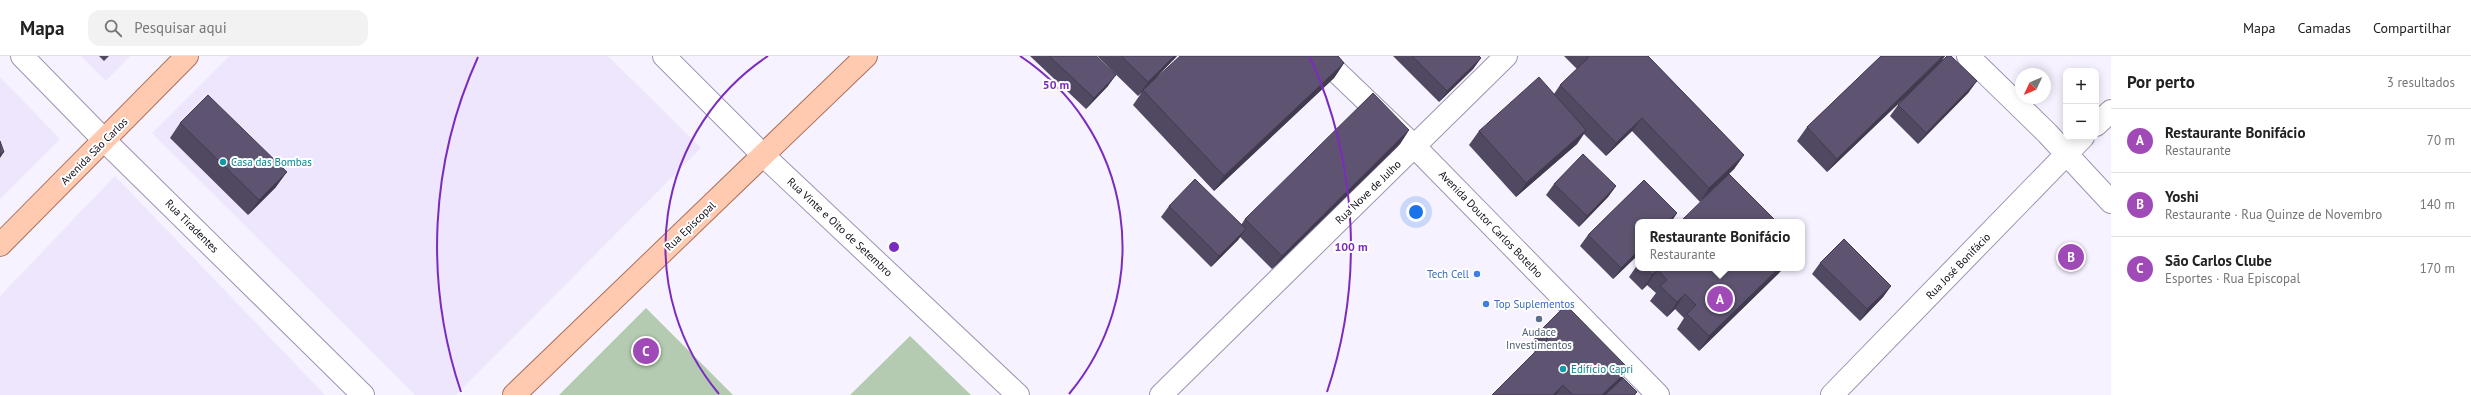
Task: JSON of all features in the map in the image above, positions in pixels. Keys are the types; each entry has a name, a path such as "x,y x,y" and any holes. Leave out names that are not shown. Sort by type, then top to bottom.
{"main road":[{"name":"Rua Tiradentes","path":"22,56 105,141 363,395"},
{"name":"Avenida São Carlos","path":"0,245 105,141 187,56"},
{"name":"Rua Vinte e Oito de Setembro","path":"664,56 764,156 1018,395"},
{"name":"Rua Episcopal","path":"514,395 764,156 866,56"},
{"name":"Avenida Doutor Carlos Botelho","path":"1320,56 1415,147 1658,395"},
{"name":"Rua Nove de Julho","path":"1161,395 1506,56"},
{"path":"1968,56 2066,154 2111,202"},
{"path":"2099,122 2111,111"},
{"name":"Rua José Bonifácio","path":"1832,395 2080,140"}],"shaded area":[{"path":"81,56 130,56 106,81"},
{"path":"229,56 608,56 701,148 456,395 415,395 152,133"},
{"path":"0,77 60,139 0,199"},
{"path":"115,176 325,395 0,395 0,296"}],"green space":[{"path":"646,308 733,395 559,395"},
{"path":"910,336 971,395 850,395"}],"building":[{"path":"1049,56 1096,56 1116,75 1094,98"},
{"path":"1121,56 1174,56 1148,82"},
{"path":"1180,56 1338,56 1344,63 1224,176 1143,90"},
{"path":"1412,56 1479,56 1481,58 1447,91"},
{"path":"1587,56 1648,56 1744,155 1709,188 1642,118 1616,143 1560,85 1588,58"},
{"path":"1881,56 1943,56 1837,159 1807,127"},
{"path":"1947,56 1951,56 1977,81 1926,133 1898,105"},
{"path":"1539,77 1586,130 1526,183 1479,131"},
{"path":"1373,93 1409,130 1282,256 1245,219"},
{"path":"208,95 287,172 259,200 180,123"},
{"path":"0,141 4,152 0,154"},
{"path":"1583,154 1616,186 1587,216 1554,184"},
{"path":"1729,174 1774,219 1683,219"},
{"path":"1195,179 1246,229 1219,256 1169,206"},
{"path":"1644,180 1677,213 1671,219 1635,219 1635,254 1621,268 1588,235"},
{"path":"1844,239 1891,286 1867,309 1820,263"},
{"path":"1649,271 1657,271 1652,275"},
{"path":"1659,271 1776,271 1709,336 1687,314 1696,305 1685,294 1677,302 1660,286 1667,280"},
{"name":"Edifício Capri","path":"1566,305 1629,369 1602,395 1573,395 1563,385 1553,395 1492,395 1548,339 1540,331"},
{"path":"1623,378 1637,392 1634,395 1605,395"}],"place":[{"name":"Casa das Bombas","path":"223,162"},
{"name":"Yoshi","path":"2071,257"},
{"name":"Tech Cell","path":"1477,274"},
{"name":"Restaurante Bonifácio","path":"1720,299"},
{"name":"Top Suplementos","path":"1486,304"},
{"name":"Audace Investimentos","path":"1539,319"},
{"name":"São Carlos Clube","path":"646,351"},
{"name":"Edifício Capri","path":"1563,369"}]}
